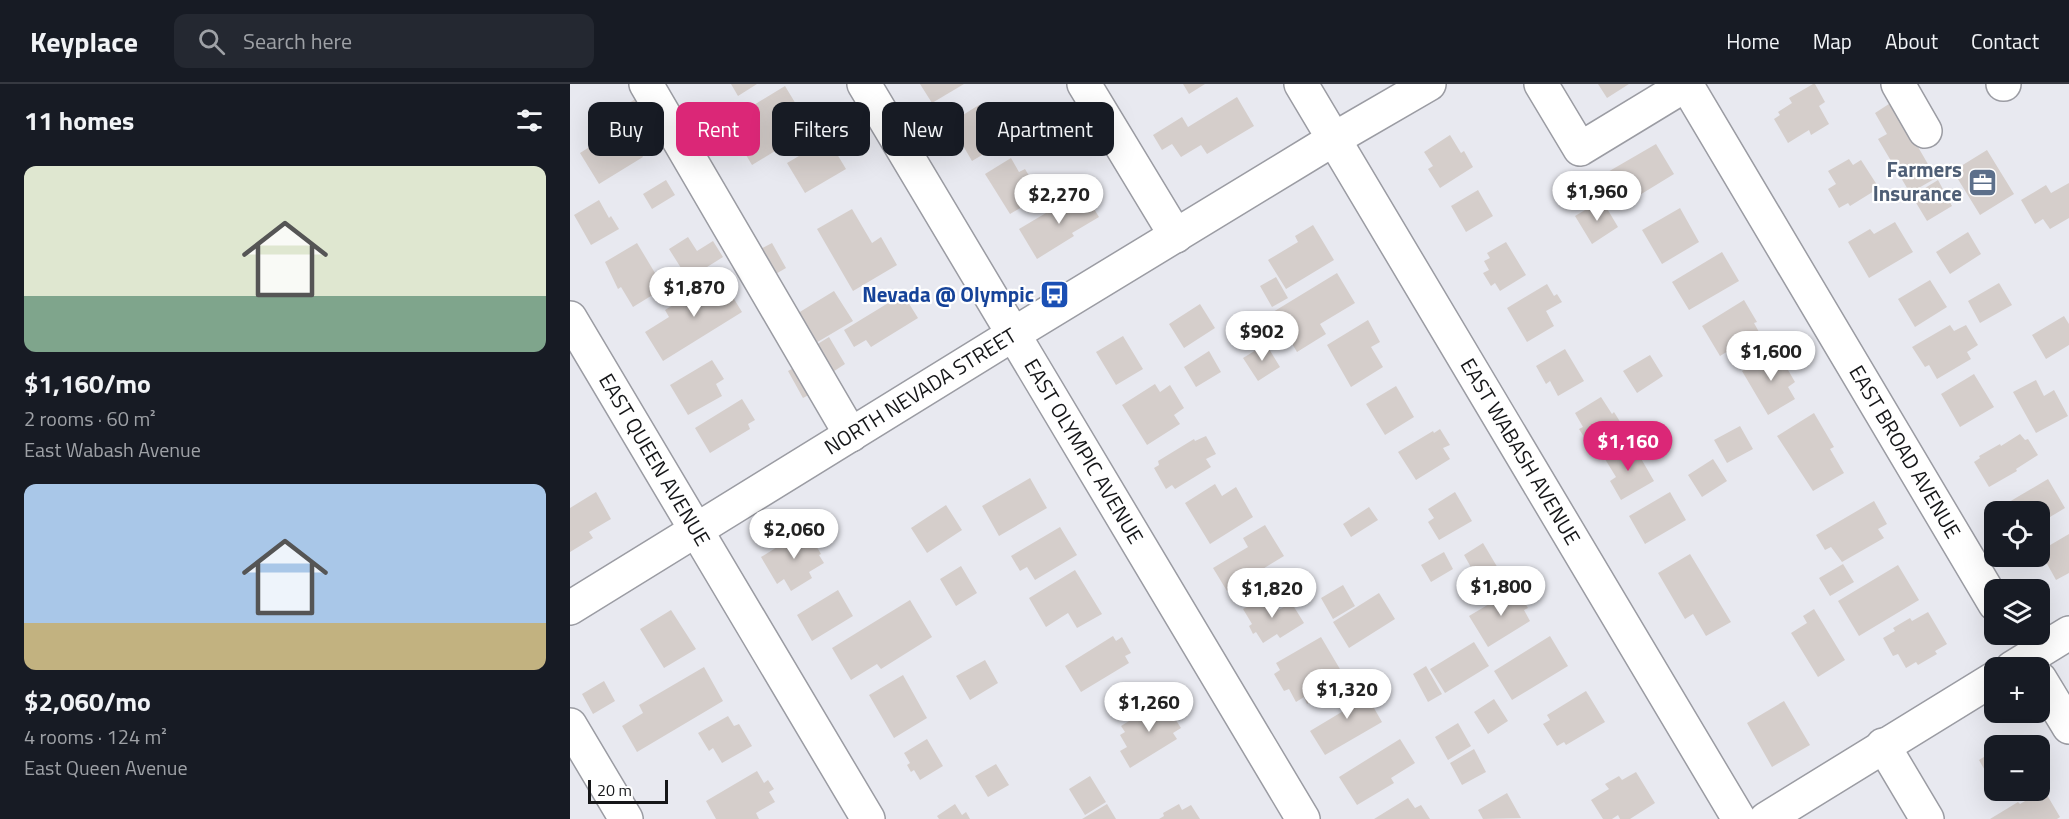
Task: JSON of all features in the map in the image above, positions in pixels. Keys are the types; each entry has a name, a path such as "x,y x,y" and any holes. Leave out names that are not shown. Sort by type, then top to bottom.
{"street":[{"path":"646,84 851,435"},
{"name":"EAST OLYMPIC AVENUE","path":"864,84 1012,335 1304,819"},
{"path":"1084,84 1176,236"},
{"name":"EAST WABASH AVENUE","path":"1301,84 1739,819"},
{"name":"NORTH NEVADA STREET","path":"570,608 1012,335 1334,139 1429,84"},
{"path":"1541,84 1580,149 1686,84"},
{"name":"EAST BROAD AVENUE","path":"1686,84 1984,585"},
{"path":"1898,84 1925,131"},
{"name":"EAST QUEEN AVENUE","path":"570,318 868,819"},
{"path":"2031,657 2069,633"},
{"path":"1766,819 1984,685"},
{"path":"2050,698 2069,727"},
{"path":"570,725 626,819"},
{"path":"1883,746 1927,819"}],"building":[{"path":"731,84 757,84 738,96"},
{"path":"920,84 964,84 934,102 931,102"},
{"path":"1183,84 1205,84 1189,94"},
{"path":"1598,84 1629,84 1607,98"},
{"path":"1813,84 1825,102 1819,106 1829,124 1811,135 1809,130 1788,143 1774,119 1780,115 1778,112 1792,103 1789,98"},
{"path":"785,86 795,102 772,102 772,153 752,165 747,156 760,156 759,102"},
{"path":"640,96 644,102 631,102"},
{"path":"1237,97 1254,126 1207,154 1201,145 1181,157 1172,144 1162,150 1153,135 1182,117 1188,127"},
{"path":"1892,102 1936,178 1910,193 1878,139 1887,134 1875,113"},
{"path":"976,107 976,156 980,156 972,161 964,147 964,114"},
{"path":"1450,135 1461,153 1464,151 1473,167 1440,188 1428,169 1433,166 1424,152"},
{"path":"1656,144 1674,174 1625,204 1606,173"},
{"path":"588,148 588,156 643,157 599,184 580,153"},
{"name":"Farmers Insurance","path":"1987,150 2014,194 1980,215 1953,171"},
{"path":"799,156 838,156 846,169 805,193 787,163"},
{"path":"1011,158 1019,172 1025,169 1041,196 1010,214 985,174"},
{"path":"1849,159 1853,165 1861,160 1879,188 1850,206 1848,203 1839,208 1828,189 1836,184 1828,171"},
{"path":"666,180 675,195 652,209 643,194"},
{"path":"1938,180 1952,206 1927,221 1912,196"},
{"path":"2069,183 2069,218 2050,229 2043,219 2035,224 2021,200 2046,185 2051,193"},
{"path":"1478,190 1493,216 1466,232 1451,206"},
{"path":"1083,191 1099,217 1072,233 1074,236 1037,259 1019,229"},
{"path":"599,200 609,218 611,216 619,229 591,245 574,215"},
{"path":"1602,200 1618,227 1592,244 1575,216"},
{"path":"1680,208 1699,242 1662,264 1642,230"},
{"path":"852,209 872,243 881,237 897,265 853,291 817,229"},
{"path":"1895,222 1913,252 1869,278 1848,242 1870,229 1874,234"},
{"path":"1313,225 1334,260 1286,289 1268,260 1298,242 1295,236"},
{"path":"1968,232 1981,254 1950,274 1936,252"},
{"path":"688,237 697,251 713,241 723,257 688,279 669,249"},
{"path":"1506,242 1526,275 1500,291 1495,283 1491,286 1483,273 1489,270 1484,261 1490,258 1487,253"},
{"path":"637,243 664,288 633,307 621,287 618,289 605,262"},
{"path":"772,243 786,268 767,279 753,253"},
{"path":"1722,252 1739,281 1689,310 1672,282"},
{"path":"1337,273 1355,303 1320,324 1326,334 1297,352 1273,312"},
{"path":"720,276 742,312 663,361 645,332 669,317 665,310"},
{"path":"1276,277 1288,298 1272,307 1260,286"},
{"path":"1930,280 1947,307 1915,327 1898,299"},
{"path":"1999,283 2012,305 1980,323 1968,301"},
{"path":"1547,284 1554,296 1557,294 1562,302 1546,311 1554,326 1527,342 1507,308"},
{"path":"834,291 853,321 809,347 790,318"},
{"path":"903,294 918,318 871,347 866,340 854,347 844,330"},
{"path":"1744,300 1757,322 1754,323 1759,332 1720,356 1702,326"},
{"path":"1200,304 1215,328 1184,348 1169,324"},
{"path":"2064,316 2069,324 2069,345 2046,359 2032,335"},
{"path":"1368,320 1380,342 1371,347 1383,367 1351,387 1327,345"},
{"path":"1950,325 1954,331 1966,325 1978,345 1967,352 1971,359 1937,379 1929,365 1925,367 1912,347"},
{"path":"1123,336 1143,369 1116,385 1096,352"},
{"path":"829,337 845,364 825,377 808,350"},
{"path":"1266,344 1280,367 1258,381 1243,358"},
{"path":"1565,349 1584,381 1558,396 1550,381 1546,384 1536,366"},
{"path":"1209,351 1221,372 1196,387 1184,367"},
{"path":"1777,351 1795,382 1788,387 1795,399 1768,415 1742,371"},
{"path":"1650,355 1663,376 1637,393 1623,371"},
{"path":"712,360 724,379 716,384 722,396 688,415 670,385"},
{"path":"803,363 818,390 803,398 788,371"},
{"path":"1974,374 1994,407 1960,427 1941,394"},
{"path":"2036,380 2044,396 2054,390 2068,416 2036,433 2013,392"},
{"path":"1155,384 1160,392 1170,385 1184,408 1174,415 1180,424 1147,445 1122,405"},
{"path":"1396,386 1414,417 1385,435 1366,404"},
{"path":"1601,397 1624,428 1591,448 1579,429 1583,427 1575,413"},
{"path":"742,399 755,420 748,424 750,429 710,453 695,428"},
{"path":"1814,413 1834,447 1830,449 1844,473 1813,491 1777,436"},
{"path":"1740,426 1753,449 1727,463 1714,440"},
{"path":"1440,429 1450,445 1443,448 1450,459 1416,480 1398,452"},
{"path":"2020,434 2025,440 2028,439 2038,455 2016,469 2017,471 1989,487 1974,462 1980,458 1979,456"},
{"path":"1206,436 1216,454 1206,459 1211,467 1175,489 1172,485 1166,489 1154,468 1159,465 1158,461 1194,439 1195,441"},
{"path":"1632,443 1654,481 1621,500 1610,481 1616,477 1605,459"},
{"path":"1713,459 1727,481 1702,497 1688,475"},
{"path":"1030,478 1047,508 999,536 982,506"},
{"path":"2048,479 2065,508 2050,517 2050,501 2011,501"},
{"path":"1215,484 1222,496 1236,487 1253,517 1210,544 1185,503"},
{"path":"596,492 611,519 589,532 593,538 570,552 570,508"},
{"path":"1455,492 1472,521 1439,540 1428,522 1434,518 1428,509"},
{"path":"1670,492 1686,520 1645,544 1629,516"},
{"path":"1874,501 1887,524 1878,529 1884,538 1842,562 1831,547 1825,550 1816,535"},
{"path":"946,505 962,530 927,553 911,528"},
{"path":"1369,507 1378,520 1351,537 1343,524"},
{"path":"1265,525 1284,556 1227,591 1213,568 1248,547 1243,538"},
{"path":"1060,527 1077,555 1035,580 1027,567 1020,571 1011,556"},
{"path":"806,529 824,563 809,572 812,578 791,591 784,579 777,584 761,557"},
{"path":"2069,534 2069,573 2056,580 2049,567 2050,545"},
{"path":"1483,543 1502,575 1468,596 1458,578 1472,569 1464,555"},
{"path":"1444,552 1453,569 1431,582 1421,565"},
{"path":"1690,554 1731,622 1706,636 1693,614 1685,619 1658,573"},
{"path":"1843,564 1854,582 1830,596 1819,578"},
{"path":"1898,565 1919,600 1859,636 1838,601"},
{"path":"961,566 977,593 956,606 940,579"},
{"path":"1075,570 1102,614 1077,628 1068,613 1046,627 1029,598"},
{"path":"1343,585 1355,606 1333,619 1321,598"},
{"path":"1516,588 1528,608 1524,610 1530,621 1488,647 1469,616"},
{"path":"838,590 853,616 812,641 797,615"},
{"path":"1379,593 1395,619 1349,648 1333,622"},
{"path":"1269,594 1279,610 1291,602 1304,623 1280,638 1277,634 1263,643 1256,632 1253,634 1249,626 1252,624 1243,609"},
{"path":"910,600 932,637 881,669 877,664 851,680 832,648"},
{"path":"1814,609 1845,660 1818,677 1791,633 1807,623 1803,616"},
{"path":"671,610 696,649 664,668 640,629"},
{"path":"1928,612 1947,644 1935,651 1937,654 1918,665 1916,662 1906,668 1898,654 1893,656 1883,638 1895,631 1893,628 1910,618 1912,621"},
{"path":"1113,636 1116,641 1122,637 1131,653 1125,656 1129,663 1081,692 1065,666"},
{"path":"1550,636 1568,666 1512,700 1494,671"},
{"path":"1321,637 1347,681 1307,704 1304,697 1296,702 1289,689 1284,691 1274,674 1280,670 1276,663"},
{"path":"1474,642 1489,666 1445,693 1430,669"},
{"path":"985,660 998,683 970,700 956,676"},
{"path":"1426,666 1442,694 1428,702 1413,674"},
{"path":"704,667 723,701 637,752 622,726 643,713 639,705"},
{"path":"903,675 927,718 894,738 869,695"},
{"path":"604,681 615,701 593,714 582,694"},
{"path":"1359,682 1382,722 1325,755 1310,731 1345,710 1336,696"},
{"path":"1586,691 1605,722 1566,745 1564,742 1557,746 1543,724 1550,720 1547,715"},
{"path":"1494,699 1508,721 1488,734 1474,712"},
{"path":"1163,700 1181,728 1173,733 1177,739 1130,768 1120,751 1127,747 1120,735 1125,732 1121,726"},
{"path":"1784,701 1810,745 1772,767 1747,723"},
{"path":"728,716 734,726 739,724 752,746 722,763 713,748 709,751 698,733"},
{"path":"1458,723 1471,746 1448,760 1435,737"},
{"path":"927,739 943,766 920,780 914,770 911,772 907,765 910,763 904,753"},
{"path":"1400,739 1415,763 1391,778 1394,783 1357,805 1339,777"},
{"path":"1474,749 1486,772 1462,785 1450,763"},
{"path":"1984,757 1984,769 1979,760"},
{"path":"996,764 1009,785 988,797 975,776"},
{"path":"757,771 764,783 768,780 774,789 769,792 775,802 756,813 759,819 716,819 706,801"},
{"path":"1636,772 1655,803 1630,819 1620,819 1618,815 1612,819 1603,819 1591,800 1609,789 1605,784 1619,776 1622,780"},
{"path":"1090,776 1106,802 1085,815 1069,789"},
{"path":"1507,793 1521,818 1483,819 1478,810"},
{"path":"1408,798 1415,808 1421,805 1430,819 1374,819"},
{"path":"2050,800 2060,817 2057,819 1990,819 2018,802 2020,804 2025,801"},
{"path":"955,804 962,815 966,812 970,819 939,819 937,816"},
{"path":"1107,804 1116,819 1082,819"},
{"path":"1179,804 1182,810 1191,805 1200,819 1159,819 1164,816 1163,813"}],"place":[{"name":"Farmers Insurance","path":"1983,182"},
{"name":"Nevada @ Olympic","path":"1055,295"}]}
